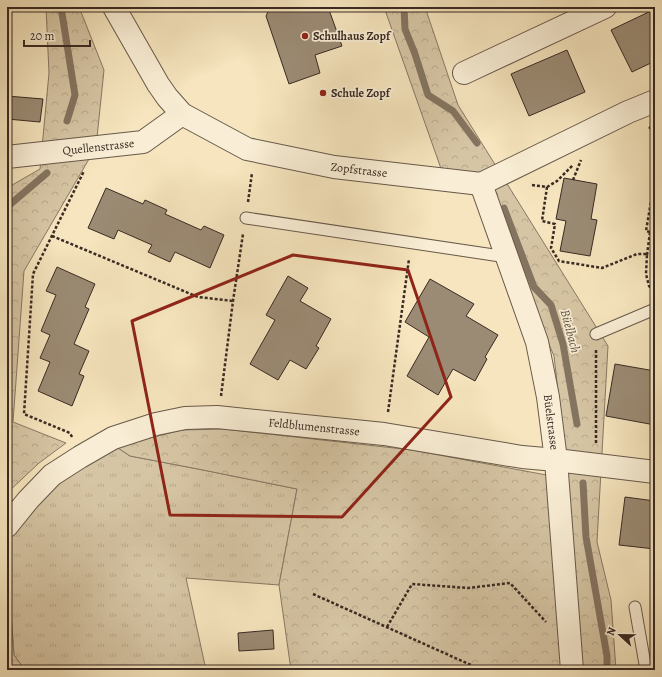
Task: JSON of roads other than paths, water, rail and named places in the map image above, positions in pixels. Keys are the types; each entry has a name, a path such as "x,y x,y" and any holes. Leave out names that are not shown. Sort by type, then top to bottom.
{"street":[{"name":"Zopfstrasse","path":"114,7 158,84 182,114 247,149 334,167 481,184"},
{"path":"464,74 605,7"},
{"path":"481,184 630,111 655,101"},
{"name":"Quellenstrasse","path":"7,157 143,142 182,114"},
{"name":"Büelstrasse","path":"481,184 537,342 548,397 556,460 571,660"},
{"name":"Feldblumenstrasse","path":"7,526 28,500 52,475 80,457 113,438 156,424 185,418 217,417 384,434 522,457 655,472"}],"lane":[{"path":"246,218 507,256"},
{"path":"596,334 655,309"},
{"path":"635,607 646,670"}],"waterway":[{"path":"61,7 75,95 67,121"},
{"name":"Büelbach","path":"404,7 405,29 415,54 428,95 453,111 477,143"},
{"path":"7,207 47,173"},
{"name":"Büelbach","path":"504,208 534,287 551,305 563,344 577,424"},
{"name":"Büelbach","path":"583,483 586,537 607,656 607,670"}],"place":[{"name":"Schulhaus Zopf","path":"305,36"},
{"name":"Schule Zopf","path":"323,93"}]}
